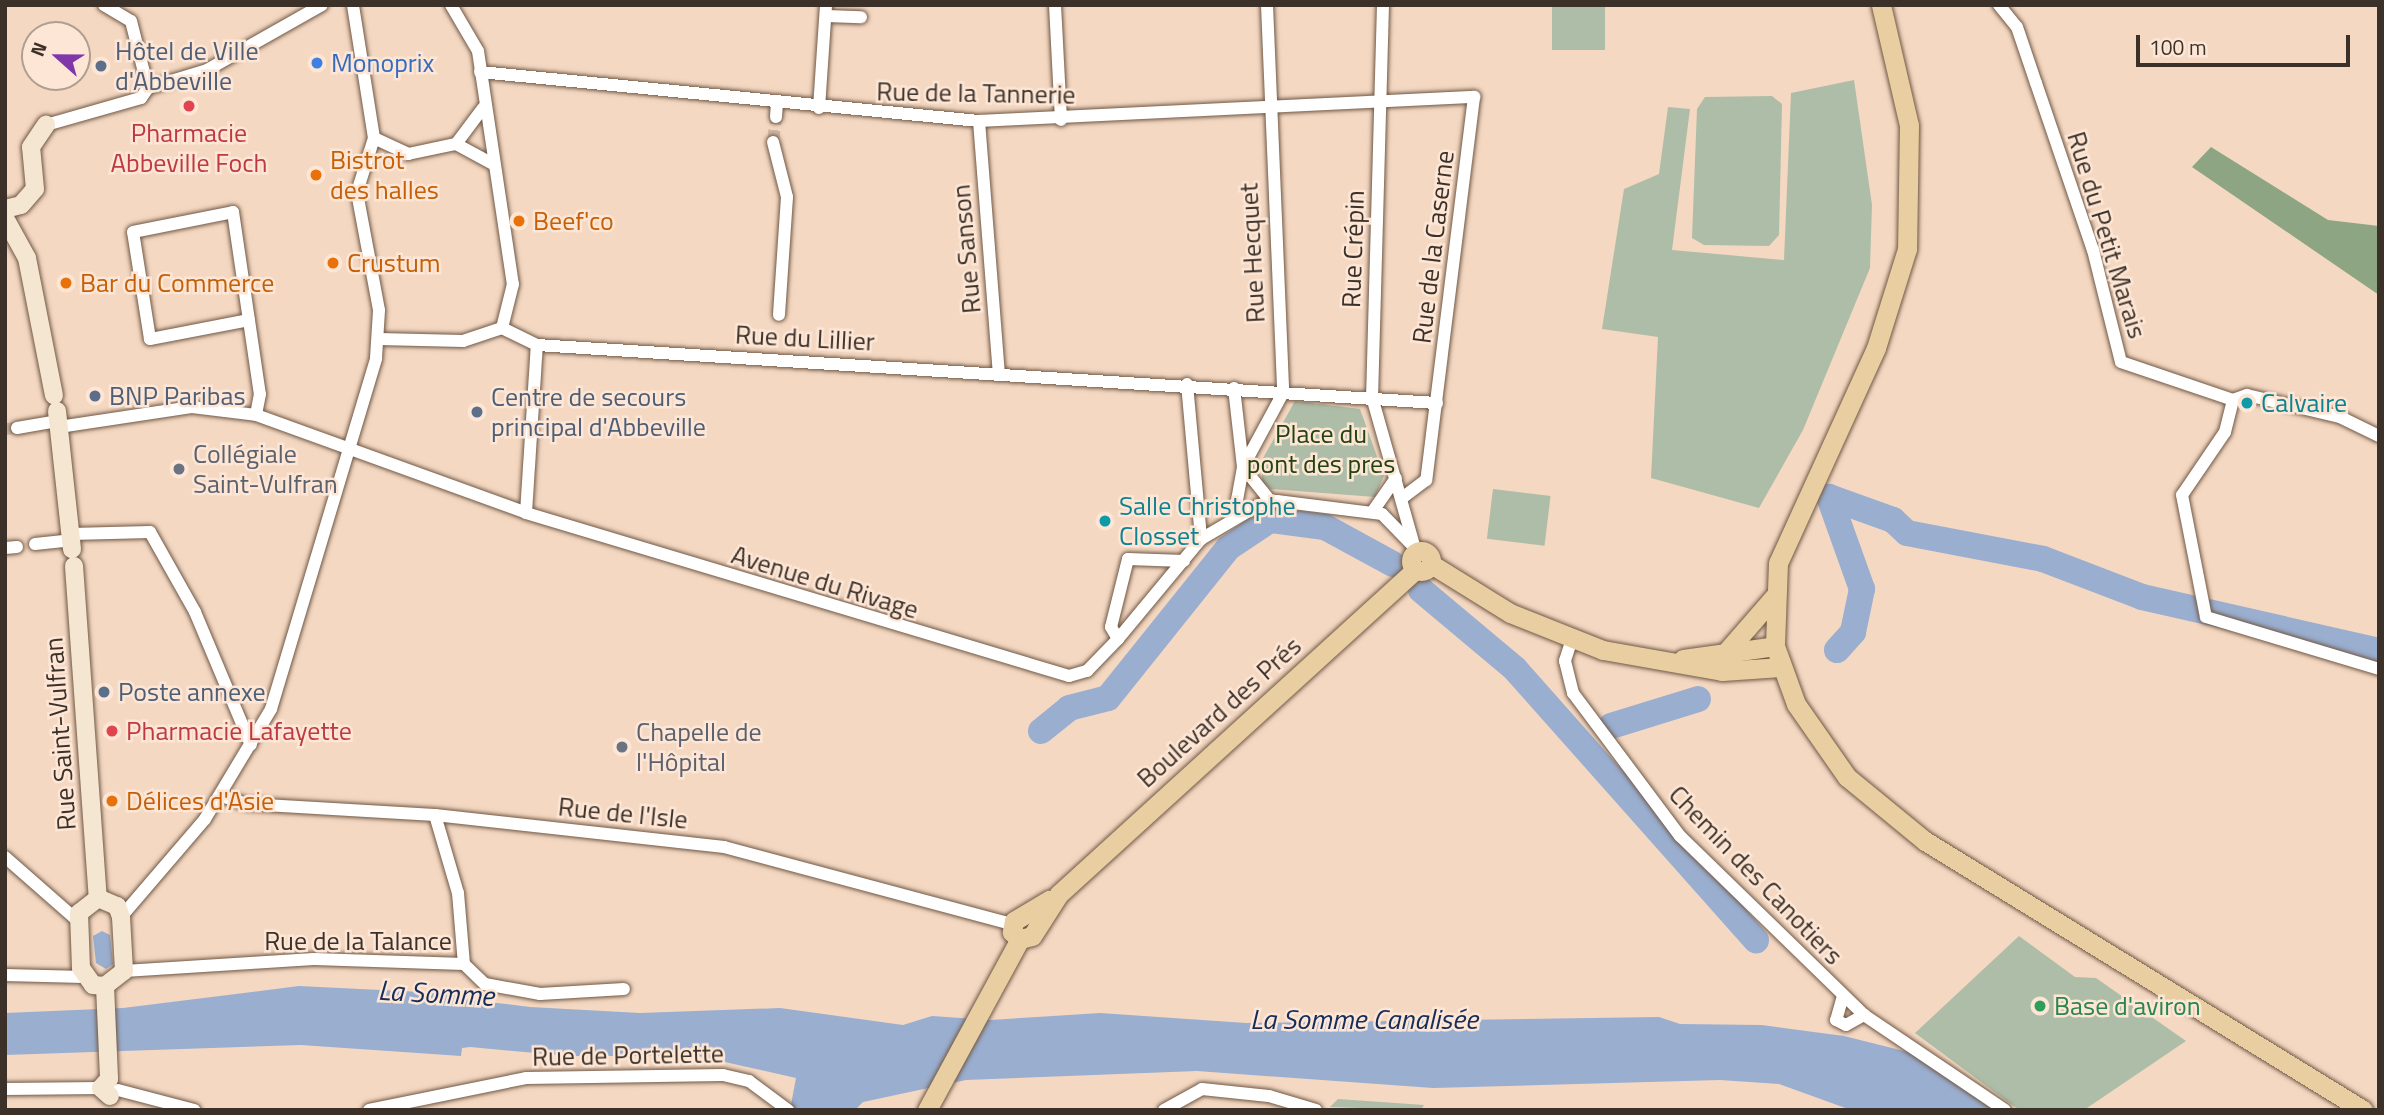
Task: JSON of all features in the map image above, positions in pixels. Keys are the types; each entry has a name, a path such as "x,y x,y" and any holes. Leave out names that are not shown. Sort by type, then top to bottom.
{"main road":[{"path":"1881,5 1909,125 1913,200 1907,249 1876,348 1791,524 1774,596 1775,646 1781,667 1822,747 1888,814 1992,885 2363,1110"},
{"path":"1419,558 1510,612 1572,639 1668,662 1722,671 1781,667"},
{"name":"Boulevard des Prés","path":"927,1110 989,1005 1023,926 1419,558"},
{"path":"1727,652 1774,596"},
{"path":"1668,662 1775,646"}],"street":[{"path":"104,5 131,21 148,88"},
{"path":"12,214 35,189 31,147 46,125 141,98 148,88 207,70 322,5"},
{"path":"121,917 221,796 251,745 292,648 379,340 357,192 374,138 353,5"},
{"path":"379,340 463,341 502,328 513,284 483,108 478,51 451,5"},
{"path":"1055,5 1061,120"},
{"name":"Rue Hecquet","path":"1267,5 1268,110 1283,393"},
{"name":"Rue Crépin","path":"1372,397 1383,5"},
{"name":"Rue du Petit Marais","path":"1999,5 2017,27 2093,250 2121,362 2233,400"},
{"path":"819,108 826,10 861,17"},
{"name":"Rue de la Tannerie","path":"480,72 819,108 979,121 1061,120 1268,110 1474,97"},
{"name":"Rue de la Caserne","path":"1402,498 1426,480 1474,97"},
{"path":"776,117 777,103"},
{"path":"456,144 483,108"},
{"name":"Rue Sanson","path":"979,121 999,373"},
{"path":"374,138 408,154 456,144 493,164"},
{"path":"773,142 787,197 779,315"},
{"path":"249,320 150,339 133,232 233,212 260,394 256,415"},
{"name":"Rue Saint-Vulfran","path":"12,214 57,414 72,547 99,898"},
{"name":"Rue du Lillier","path":"502,328 537,345 1187,384 1283,393"},
{"path":"526,513 537,345"},
{"path":"1187,384 1200,539"},
{"path":"1234,388 1243,467 1234,517"},
{"path":"1243,467 1283,393 1437,403"},
{"path":"2379,436 2340,417 2247,394 2233,400 2225,432 2182,495 2206,617 2379,669"},
{"path":"1372,397 1419,558"},
{"name":"Avenue du Rivage","path":"17,428 57,414 192,407 256,415 526,513 1041,671 1069,676 1087,671 1118,639 1200,539 1234,517 1271,502"},
{"path":"1243,467 1271,502 1373,511 1398,525 1419,558"},
{"path":"1373,511 1396,478"},
{"path":"35,544 72,547 150,532 195,612 251,745"},
{"path":"1118,639 1111,627 1128,559 1184,561"},
{"name":"Chemin des Canotiers","path":"1572,639 1565,661 1573,693 1650,797 1780,940 1864,1015 2005,1110"},
{"name":"Rue de l'Isle","path":"221,796 248,804 435,815 753,852 884,894 1023,926"},
{"path":"435,815 458,893 464,964"},
{"path":"5,857 78,921"},
{"path":"84,977 78,921 85,904 99,898 117,906 121,917 124,971 105,986"},
{"name":"Rue de la Talance","path":"124,971 314,959 464,964 485,984 540,995 624,989"},
{"path":"5,975 84,977 105,986"},
{"path":"105,986 109,1088"},
{"name":"Chemin des Canotiers","path":"1843,996 1836,1020 1846,1025 1864,1015"},
{"name":"Rue de Portelette","path":"369,1110 459,1089 526,1078 699,1076 736,1076 777,1100 788,1110"},
{"path":"5,1089 109,1088 194,1110"},
{"path":"1168,1106 1202,1089 1316,1110"}],"green space":[{"path":"1552,5 1605,5 1605,50 1552,50"},
{"path":"1854,80 1872,205 1870,268 1803,430 1759,508 1651,478 1658,337 1602,329 1624,189 1659,174 1668,107 1690,109 1672,250 1784,260 1791,93"},
{"path":"1772,96 1782,104 1779,235 1769,246 1704,245 1692,238 1697,109 1705,97"},
{"path":"2211,147 2328,220 2379,226 2379,295 2192,167"},
{"name":"Place du pont des pres","path":"1295,401 1360,409 1384,476 1375,497 1271,489 1262,482 1262,460"},
{"path":"1493,489 1551,496 1544,546 1487,539"},
{"name":"Base d'aviron","path":"2019,936 2075,977 2096,978 2186,1041 2084,1110 2019,1110 1915,1033"},
{"path":"1338,1099 1424,1105 1421,1110 1330,1107"}],"water":[{"path":"102,931 110,935 113,964 106,969 96,963 93,936"},
{"name":"La Somme","path":"299,986 462,994 463,999 530,1007 640,1013 780,1008 903,1025 932,1016 990,1020 1100,1013 1246,1023 1659,1017 1680,1024 1762,1025 1844,1036 1916,1054 1994,1110 1851,1110 1779,1084 1720,1080 1433,1088 1197,1071 966,1080 863,1102 855,1110 790,1110 796,1078 698,1056 569,1056 470,1047 462,1048 461,1056 301,1045 5,1055 5,1013 123,1008"}],"waterway":[{"path":"1837,650 1853,632 1862,589 1829,497 1893,520 1907,533 2043,559 2142,597 2379,651"},
{"path":"1041,731 1069,708 1108,698 1228,548 1270,520 1325,527 1393,564"},
{"path":"1421,590 1515,669 1756,940"},
{"path":"1611,726 1698,699"}],"tunnel":[{"path":"773,142 776,117"},
{"path":"5,429 17,428"}],"place":[{"name":"Monoprix","path":"317,63"},
{"name":"Hôtel de Ville d'Abbeville","path":"101,66"},
{"name":"Pharmacie Abbeville Foch","path":"189,106"},
{"name":"Bistrot des halles","path":"316,175"},
{"name":"Beef'co","path":"519,221"},
{"name":"Crustum","path":"333,263"},
{"name":"Bar du Commerce","path":"66,283"},
{"name":"BNP Paribas","path":"95,396"},
{"name":"Calvaire","path":"2247,403"},
{"name":"Centre de secours principal d'Abbeville","path":"477,412"},
{"name":"Collégiale Saint-Vulfran","path":"179,469"},
{"name":"Salle Christophe Closset","path":"1105,521"},
{"name":"Poste annexe","path":"104,692"},
{"name":"Pharmacie Lafayette","path":"112,731"},
{"name":"Chapelle de l'Hôpital","path":"622,747"},
{"name":"Délices d'Asie","path":"112,801"},
{"name":"Base d'aviron","path":"2040,1006"}],"water label":[{"name":"La Somme Canalisée","path":"1364,1019"}]}
